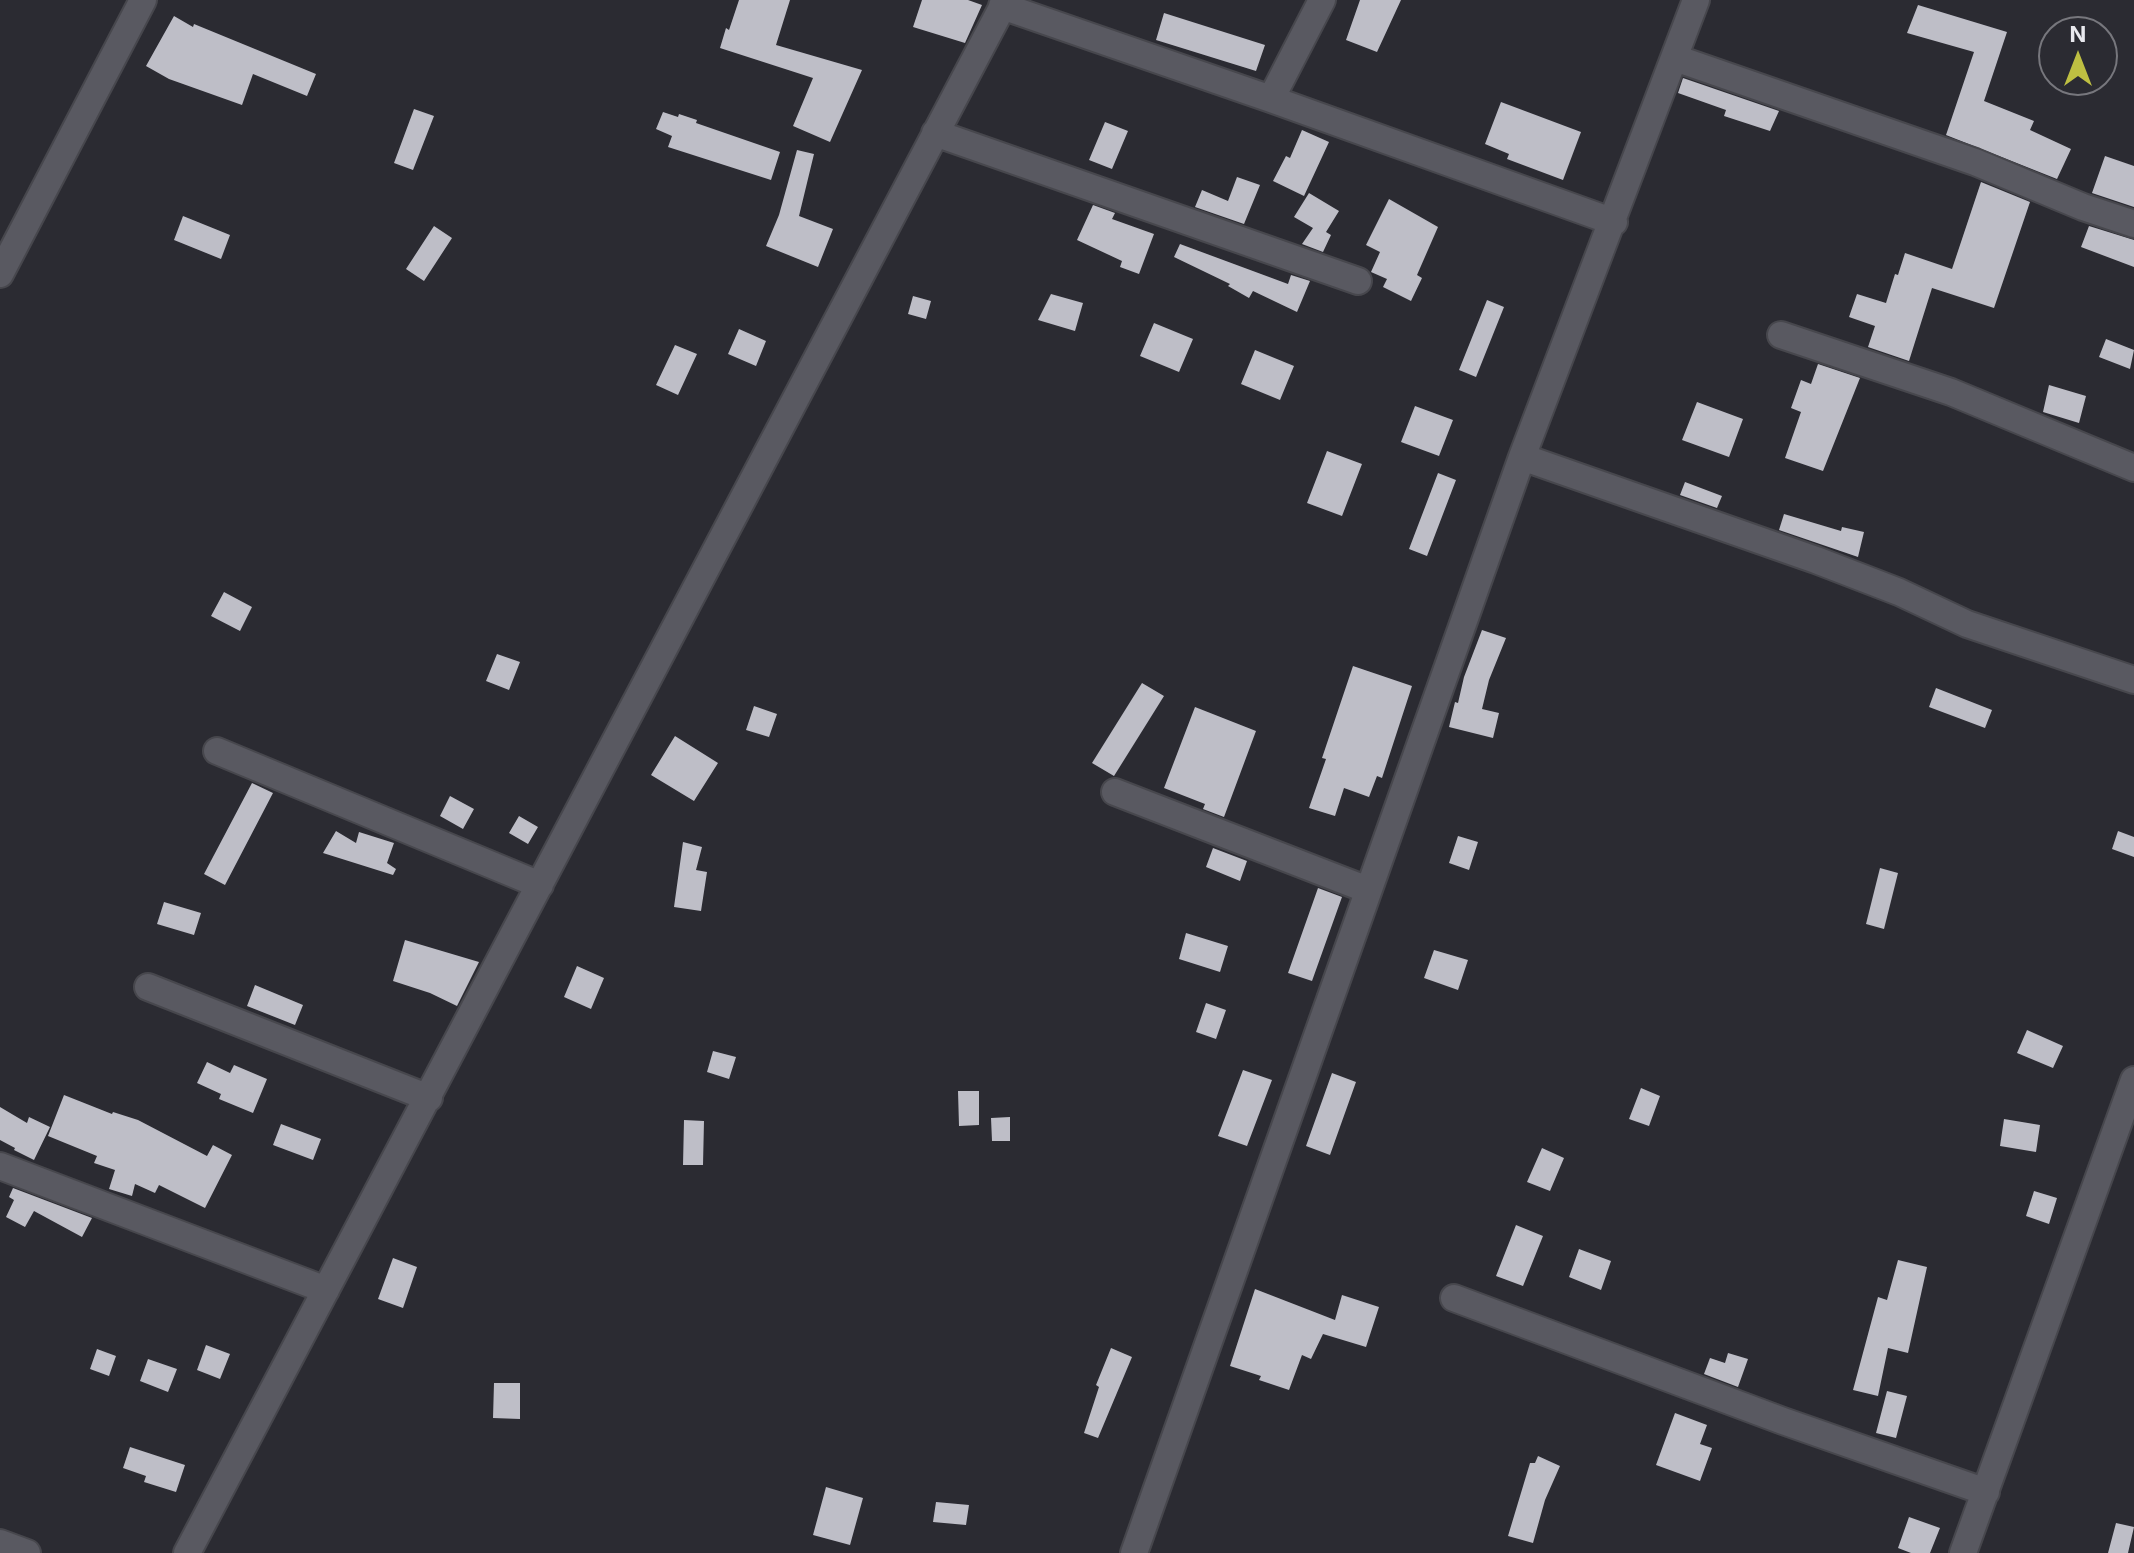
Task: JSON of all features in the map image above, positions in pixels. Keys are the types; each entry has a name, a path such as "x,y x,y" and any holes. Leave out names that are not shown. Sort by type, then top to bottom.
{"street":[{"path":"0,274 143,0"},
{"path":"1271,99 1322,0"},
{"path":"1134,1553 1522,457 1696,0"},
{"path":"187,1553 1004,3 1614,222"},
{"path":"1675,58 1975,162 2083,207 2134,224"},
{"path":"935,133 1358,281"},
{"path":"1781,335 1951,392 2134,468"},
{"path":"1522,457 1816,560 1899,592 1967,624 2134,680"},
{"path":"217,751 540,885"},
{"path":"1115,792 1368,890"},
{"path":"148,987 429,1098"},
{"path":"1963,1553 2134,1080"},
{"path":"0,1166 326,1290"},
{"path":"1454,1298 1783,1421 1986,1492"},
{"path":"0,1543 27,1553"}],"building":[{"path":"739,0 790,0 776,45 862,70 830,142 793,126 813,78 720,48"},
{"path":"922,0 968,0 982,5 965,43 913,27"},
{"path":"1360,0 1401,0 1377,52 1346,40"},
{"path":"1918,5 2007,32 1984,101 2034,121 2030,130 2071,149 2057,179 1946,135 1974,52 1907,33"},
{"path":"1164,13 1265,45 1256,71 1156,40"},
{"path":"174,16 193,27 194,24 316,74 307,96 253,74 242,105 169,79 146,66"},
{"path":"1683,78 1779,111 1770,131 1724,116 1726,110 1678,93"},
{"path":"1501,102 1581,132 1563,180 1507,159 1509,154 1485,144"},
{"path":"414,109 434,116 413,170 394,163"},
{"path":"663,112 697,120 696,123 780,152 771,180 668,147 672,136 656,129"},
{"path":"1105,122 1128,131 1112,169 1089,160"},
{"path":"1302,130 1329,142 1304,196 1273,181 1286,156 1290,158"},
{"path":"797,150 814,154 799,216 833,229 818,267 766,246 779,215"},
{"path":"2105,156 2134,166 2134,207 2092,193"},
{"path":"1237,177 1260,185 1244,224 1195,207 1202,190 1228,201"},
{"path":"1981,182 2030,202 1994,308 1932,288 1909,361 1868,347 1875,326 1849,317 1857,294 1886,303 1905,253 1952,269"},
{"path":"1309,193 1339,211 1326,232 1331,235 1323,252 1302,244 1313,228 1294,217"},
{"path":"1389,199 1438,227 1417,275 1422,278 1411,301 1383,287 1387,279 1371,272 1380,252 1366,245"},
{"path":"1093,205 1115,213 1112,219 1154,234 1139,274 1120,267 1122,261 1077,240"},
{"path":"183,216 230,235 221,259 174,240"},
{"path":"434,226 452,238 424,281 406,269"},
{"path":"2089,226 2134,240 2134,267 2081,247"},
{"path":"1180,244 1288,284 1291,275 1310,281 1297,312 1253,291 1249,298 1228,286 1230,284 1174,257"},
{"path":"1051,294 1083,303 1075,331 1038,320"},
{"path":"913,296 931,301 926,319 908,314"},
{"path":"1487,300 1504,307 1476,377 1459,370"},
{"path":"1154,323 1193,339 1179,372 1140,356"},
{"path":"739,329 766,341 756,366 728,354"},
{"path":"2106,339 2134,350 2130,369 2099,357"},
{"path":"675,345 697,354 678,395 656,385"},
{"path":"1255,350 1294,366 1280,400 1241,384"},
{"path":"1818,364 1860,378 1823,471 1785,458 1801,412 1791,408 1801,380 1811,384"},
{"path":"2049,385 2086,396 2079,423 2043,412"},
{"path":"1697,402 1743,419 1729,457 1682,440"},
{"path":"1415,406 1453,420 1439,456 1401,442"},
{"path":"1327,451 1362,464 1342,516 1307,503"},
{"path":"1438,473 1456,480 1427,556 1409,549"},
{"path":"1685,482 1722,496 1717,508 1680,495"},
{"path":"1784,514 1841,531 1842,527 1864,532 1858,557 1779,530"},
{"path":"224,592 252,607 240,631 211,616"},
{"path":"1482,630 1506,638 1489,680 1482,709 1499,713 1493,738 1449,727"},
{"path":"497,654 520,662 509,690 486,681"},
{"path":"1353,666 1412,686 1382,778 1377,776 1369,797 1344,788 1335,816 1309,808"},
{"path":"1142,683 1164,696 1114,776 1092,763"},
{"path":"1936,688 1992,710 1985,728 1929,707"},
{"path":"754,706 777,714 769,737 746,730"},
{"path":"1195,707 1256,731 1224,817 1203,809 1205,804 1164,788"},
{"path":"675,736 718,763 694,801 651,775"},
{"path":"252,783 273,793 225,885 204,874"},
{"path":"450,796 474,809 463,829 440,816"},
{"path":"519,816 538,827 528,844 509,833"},
{"path":"336,831 356,843 359,832 394,843 387,863 396,869 393,875 323,853"},
{"path":"2118,831 2134,837 2134,857 2112,849"},
{"path":"1458,836 1478,842 1469,870 1449,863"},
{"path":"683,842 702,847 696,870 707,872 701,911 674,907"},
{"path":"1213,848 1247,861 1240,881 1206,867"},
{"path":"1880,868 1898,873 1884,929 1866,924"},
{"path":"1318,888 1342,897 1312,981 1288,973"},
{"path":"164,902 201,913 194,935 157,924"},
{"path":"1186,933 1228,946 1220,972 1179,959"},
{"path":"405,940 479,962 457,1006 393,981"},
{"path":"1434,950 1468,960 1458,990 1424,978"},
{"path":"577,966 604,978 591,1009 564,997"},
{"path":"255,985 303,1005 295,1025 247,1006"},
{"path":"1206,1003 1226,1010 1216,1039 1196,1032"},
{"path":"2027,1030 2063,1046 2053,1068 2017,1053"},
{"path":"713,1051 736,1057 729,1079 707,1072"},
{"path":"207,1062 230,1073 234,1065 267,1079 253,1113 219,1099 221,1094 197,1083"},
{"path":"1243,1070 1272,1080 1247,1146 1218,1136"},
{"path":"1332,1073 1356,1082 1330,1155 1306,1146"},
{"path":"1641,1088 1660,1096 1649,1126 1629,1119"},
{"path":"958,1091 979,1091 979,1125 959,1126"},
{"path":"64,1095 112,1114 138,1120 207,1156 213,1145 232,1155 205,1208 159,1185 155,1193 135,1184 132,1196 109,1189 115,1170 94,1163 97,1156 48,1136"},
{"path":"0,1107 27,1123 29,1117 50,1127 34,1160 0,1140"},
{"path":"1010,1117 1010,1141 992,1141 991,1118"},
{"path":"2004,1119 2040,1125 2036,1152 2000,1146"},
{"path":"684,1120 704,1121 703,1165 683,1165"},
{"path":"281,1124 321,1139 313,1160 273,1145"},
{"path":"1542,1148 1564,1158 1550,1191 1527,1182"},
{"path":"13,1188 92,1218 82,1237 34,1211 25,1227 6,1217 14,1200 9,1197"},
{"path":"2034,1191 2057,1198 2049,1224 2026,1216"},
{"path":"1516,1225 1543,1236 1523,1286 1496,1276"},
{"path":"1579,1249 1611,1261 1601,1290 1569,1277"},
{"path":"393,1258 417,1267 403,1308 378,1299"},
{"path":"1898,1260 1927,1267 1908,1353 1888,1348 1878,1396 1853,1390 1878,1297 1887,1300"},
{"path":"1255,1289 1335,1320 1342,1295 1379,1307 1366,1347 1323,1334 1311,1359 1302,1355 1289,1390 1259,1380 1261,1376 1230,1366"},
{"path":"206,1345 230,1354 220,1379 197,1370"},
{"path":"1111,1348 1132,1357 1098,1438 1084,1433 1099,1387 1096,1385"},
{"path":"97,1349 116,1356 109,1376 90,1369"},
{"path":"1728,1353 1748,1359 1738,1387 1704,1374 1710,1358 1725,1363"},
{"path":"148,1359 177,1369 168,1392 140,1381"},
{"path":"494,1383 520,1383 520,1419 493,1418"},
{"path":"1887,1391 1907,1396 1896,1438 1876,1433"},
{"path":"1675,1413 1707,1425 1700,1444 1712,1448 1700,1481 1656,1465"},
{"path":"130,1447 185,1465 176,1492 144,1482 146,1476 123,1468"},
{"path":"1538,1456 1560,1466 1545,1500 1533,1543 1508,1536 1530,1463 1535,1463"},
{"path":"826,1487 863,1498 850,1545 813,1535"},
{"path":"936,1502 969,1505 966,1525 933,1522"},
{"path":"1909,1517 1940,1528 1930,1553 1911,1553 1898,1548"},
{"path":"2116,1523 2134,1527 2128,1553 2108,1553"}]}
